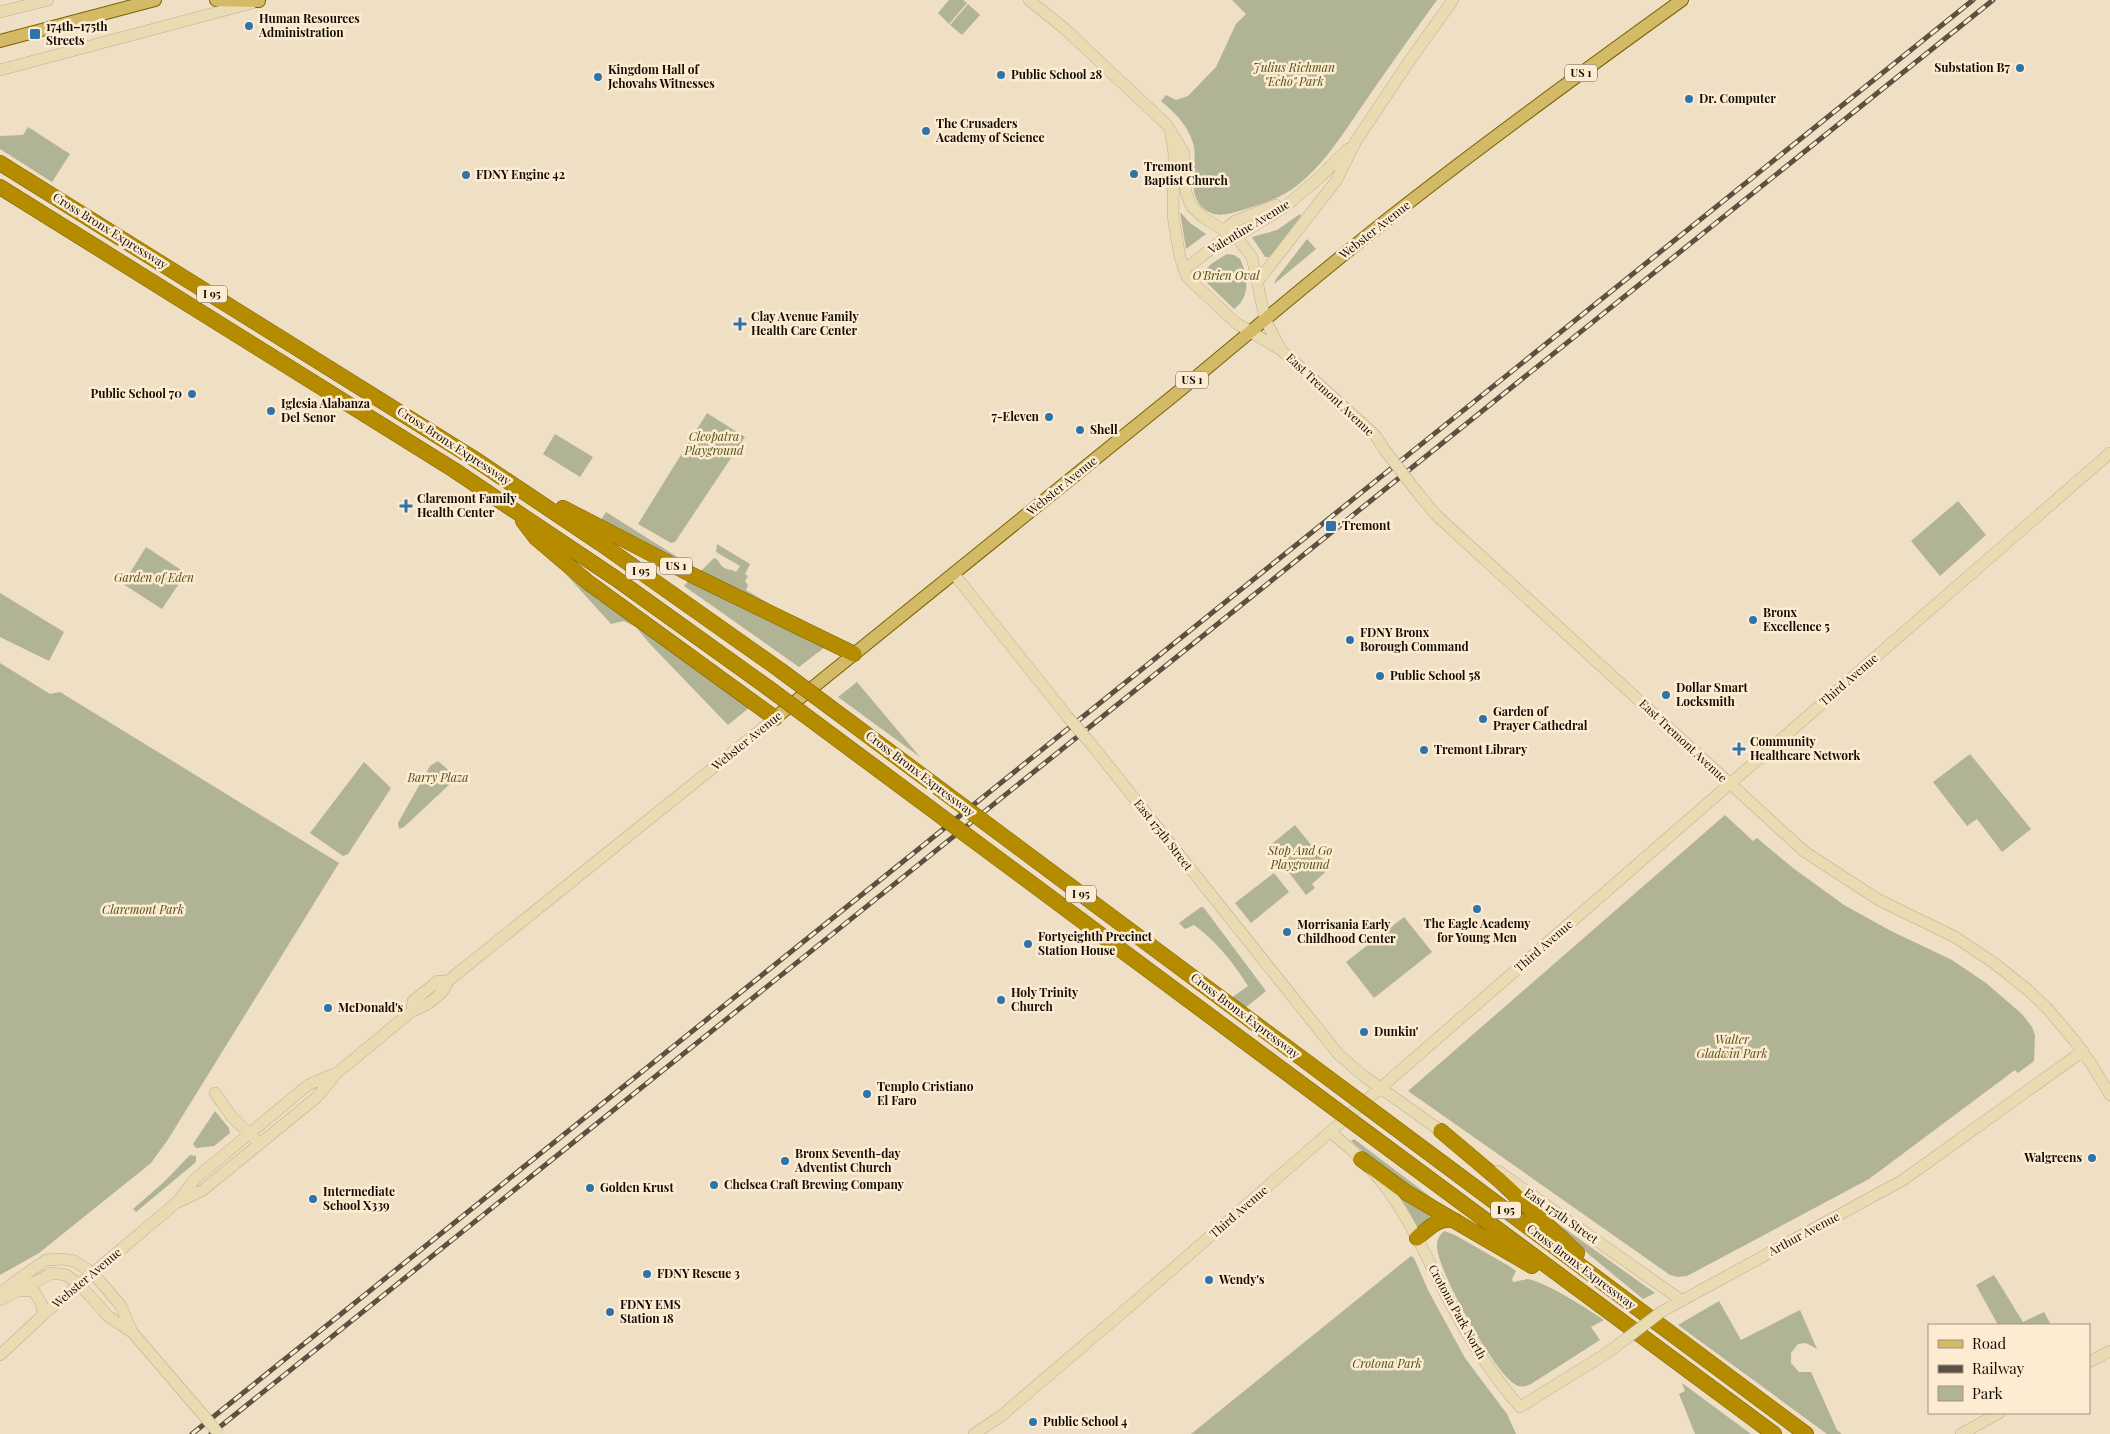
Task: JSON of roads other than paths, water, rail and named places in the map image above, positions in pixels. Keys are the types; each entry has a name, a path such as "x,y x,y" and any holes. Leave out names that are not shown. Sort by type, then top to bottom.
{"highway":[{"name":"Cross Bronx Expressway","path":"0,163 351,380 499,475 654,580 780,670 1806,1434"},
{"name":"Cross Bronx Expressway","path":"0,187 358,409 514,510 638,595 767,687 1774,1434"},
{"name":"US 1","path":"499,475 690,574 854,654"},
{"path":"514,510 536,538 589,583 775,718"},
{"path":"1441,1131 1510,1190 1629,1302"},
{"path":"1361,1159 1407,1193 1458,1221 1611,1313"},
{"path":"1417,1238 1440,1221 1447,1219 1458,1221"}],"main road":[{"path":"0,12 48,0"},
{"path":"0,41 155,0"},
{"path":"216,0 261,0"},
{"path":"0,70 261,0"},
{"name":"East Tremont Avenue","path":"1029,0 1057,21"},
{"name":"East Tremont Avenue","path":"1038,0 1057,21 1161,117 1184,153 1186,192 1191,206 1204,218 1229,233 1250,252 1255,263 1265,319 1281,350"},
{"name":"Valentine Avenue","path":"1258,281 1336,181 1356,141 1453,0"},
{"name":"Webster Avenue","path":"0,1355 43,1315 176,1204 203,1190 317,1097 337,1072 412,1011 413,1001 438,981 448,981 954,574 1347,252 1481,147 1682,0"},
{"name":"East Tremont Avenue","path":"1170,130 1174,154 1173,216 1180,257 1189,280 1236,323 1281,350 1375,435 1436,515 1805,852 1879,900 1955,937 1994,963 2046,1007 2083,1051 2110,1094"},
{"name":"Valentine Avenue","path":"1184,270 1229,233 1244,232 1286,206 1356,141"},
{"name":"Third Avenue","path":"974,1434 1002,1416 1029,1393 2110,453"},
{"name":"East 175th Street","path":"954,574 1333,1048 1352,1067 1681,1300"},
{"name":"Arthur Avenue","path":"1520,1407 1627,1338 1661,1312 1681,1300 1903,1180 2083,1051"},
{"name":"Webster Avenue","path":"176,1204 196,1178 308,1085 337,1072"},
{"path":"215,1093 232,1117 260,1143"},
{"name":"Crotona Park North","path":"1330,1132 1361,1159 1384,1186 1417,1238 1469,1337 1493,1373 1520,1407"},
{"path":"0,1294 46,1260 64,1259 74,1261 93,1273 121,1306 133,1333"},
{"path":"0,1300 52,1273 66,1275 80,1285 108,1316 133,1333 219,1434"},
{"path":"20,1291 34,1291 42,1305 43,1315"},
{"path":"2090,1361 2110,1351"},
{"path":"1961,1434 1997,1414"}],"railway":[{"path":"192,1434 1973,0"},
{"path":"211,1434 1993,0"}],"place":[{"name":"Human Resources Administration","path":"249,26"},
{"name":"174th–175th Streets","path":"35,34"},
{"name":"Substation B7","path":"2020,68"},
{"name":"Public School 28","path":"1001,75"},
{"name":"Kingdom Hall of Jehovahs Witnesses","path":"598,77"},
{"name":"Dr. Computer","path":"1689,99"},
{"name":"The Crusaders Academy of Science","path":"926,131"},
{"name":"Tremont Baptist Church","path":"1134,174"},
{"name":"FDNY Engine 42","path":"466,175"},
{"name":"Clay Avenue Family Health Care Center","path":"740,324"},
{"name":"Public School 70","path":"192,394"},
{"name":"Iglesia Alabanza Del Senor","path":"271,411"},
{"name":"7-Eleven","path":"1049,417"},
{"name":"Shell","path":"1080,430"},
{"name":"Claremont Family Health Center","path":"406,506"},
{"name":"Tremont","path":"1331,526"},
{"name":"Bronx Excellence 5","path":"1753,620"},
{"name":"FDNY Bronx Borough Command","path":"1350,640"},
{"name":"Public School 58","path":"1380,676"},
{"name":"Dollar Smart Locksmith","path":"1666,695"},
{"name":"Garden of Prayer Cathedral","path":"1483,719"},
{"name":"Community Healthcare Network","path":"1739,749"},
{"name":"Tremont Library","path":"1424,750"},
{"name":"The Eagle Academy for Young Men","path":"1477,909"},
{"name":"Morrisania Early Childhood Center","path":"1287,932"},
{"name":"Fortyeighth Precinct Station House","path":"1028,944"},
{"name":"Holy Trinity Church","path":"1001,1000"},
{"name":"McDonald's","path":"328,1008"},
{"name":"Dunkin'","path":"1364,1032"},
{"name":"Templo Cristiano El Faro","path":"867,1094"},
{"name":"Walgreens","path":"2092,1158"},
{"name":"Bronx Seventh-day Adventist Church","path":"785,1161"},
{"name":"Chelsea Craft Brewing Company","path":"714,1185"},
{"name":"Golden Krust","path":"590,1188"},
{"name":"Intermediate School X339","path":"313,1199"},
{"name":"FDNY Rescue 3","path":"647,1274"},
{"name":"Wendy's","path":"1209,1280"},
{"name":"FDNY EMS Station 18","path":"610,1312"},
{"name":"Public School 4","path":"1033,1422"}],"park label":[{"name":"Julius Richman \"Echo\" Park","path":"1294,75"},
{"name":"O'Brien Oval","path":"1226,276"},
{"name":"Cleopatra Playground","path":"714,444"},
{"name":"Garden of Eden","path":"154,578"},
{"name":"Barry Plaza","path":"438,778"},
{"name":"Stop And Go Playground","path":"1300,858"},
{"name":"Claremont Park","path":"143,910"},
{"name":"Walter Gladwin Park","path":"1732,1047"},
{"name":"Crotona Park","path":"1387,1364"}]}
